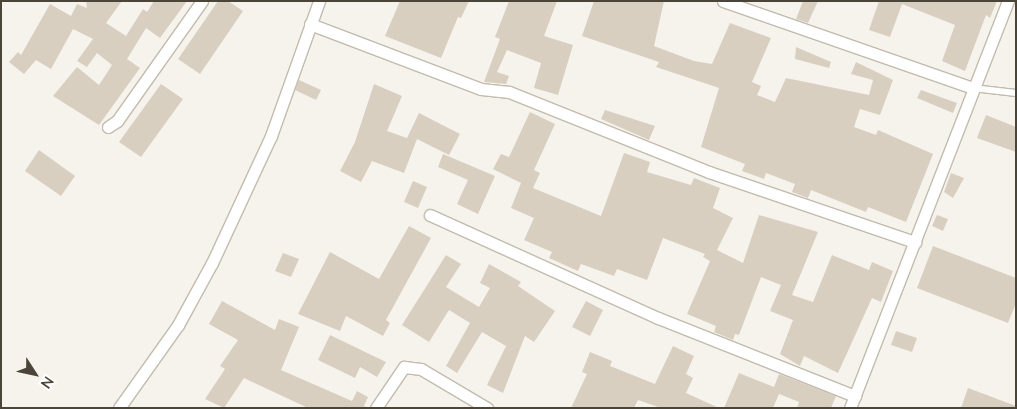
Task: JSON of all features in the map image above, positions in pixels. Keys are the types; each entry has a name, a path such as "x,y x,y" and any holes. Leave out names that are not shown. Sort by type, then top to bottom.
{"street":[{"path":"108,127 117,121 202,1"},
{"path":"119,408 178,325 212,263 271,136 319,1"},
{"path":"723,1 973,88"},
{"path":"850,408 1008,1"},
{"path":"310,24 481,90 510,92 709,172 915,242"},
{"path":"430,215 658,318 855,396"},
{"path":"376,408 404,367 421,369 487,408"}],"lane":[{"path":"973,88 1016,93"}],"building":[{"path":"86,1 122,1 106,23 126,36 143,9 147,12 154,1 187,1 160,38 146,28 127,59 140,68 99,125 53,96 77,67 99,85 112,65 97,53 87,67 77,61 93,39 73,29 51,69 36,60 24,74 9,62 18,52 21,55 50,4 71,16 77,4 87,8"},
{"path":"218,1 228,1 243,11 200,74 178,59"},
{"path":"400,1 469,1 461,18 458,17 441,58 385,36"},
{"path":"509,1 557,1 544,36 573,45 558,95 534,88 541,63 507,50 497,72 509,76 506,84 484,82 500,39 495,37"},
{"path":"594,1 664,1 654,46 694,61 712,64 730,23 771,38 752,82 761,86 757,95 775,102 786,78 869,95 873,80 851,74 856,62 893,80 880,115 860,109 854,127 876,135 878,130 933,154 906,222 868,207 866,212 811,190 808,198 792,192 795,184 766,173 764,179 742,171 745,164 701,147 719,88 656,67 659,62 582,36"},
{"path":"803,1 818,1 808,23 796,19"},
{"path":"879,1 997,1 990,18 986,15 965,71 942,61 955,25 902,4 890,37 869,30"},
{"path":"796,47 831,62 829,68 795,59"},
{"path":"299,80 321,90 316,100 295,90"},
{"path":"161,84 183,99 141,157 119,142"},
{"path":"374,84 402,96 387,131 407,138 419,113 460,134 449,155 417,139 404,173 372,161 361,182 340,171 355,142"},
{"path":"921,90 957,103 953,113 917,98"},
{"path":"605,110 655,126 649,140 601,119"},
{"path":"530,112 555,124 534,170 540,173 533,188 601,216 624,153 650,162 647,172 691,185 694,178 720,188 713,208 733,218 717,250 743,263 759,215 818,232 792,295 813,302 832,255 869,270 872,262 893,271 881,302 872,298 838,373 804,356 800,366 780,354 793,320 770,311 781,285 761,277 739,335 735,334 733,340 714,332 716,326 687,314 710,261 703,257 705,254 663,238 647,280 617,269 614,276 581,264 578,271 549,258 552,252 524,240 534,218 511,208 521,183 493,169 501,154 509,157"},
{"path":"986,115 1016,127 1016,152 977,138"},
{"path":"39,150 75,176 61,196 25,171"},
{"path":"443,154 495,176 478,214 457,204 468,180 438,167"},
{"path":"951,173 964,178 953,198 944,192"},
{"path":"413,181 427,187 418,208 404,202"},
{"path":"937,215 948,219 943,231 932,226"},
{"path":"409,226 431,238 386,320 390,323 383,336 346,316 340,331 298,314 330,252 379,279"},
{"path":"933,246 1016,278 1016,303 1008,323 917,288"},
{"path":"283,253 299,259 291,277 275,271"},
{"path":"446,255 461,264 446,287 479,307 490,288 480,283 489,264 521,282 518,286 555,311 534,342 525,336 503,393 487,385 506,346 482,332 457,373 446,366 470,323 449,310 429,342 402,325"},
{"path":"222,301 275,330 279,319 299,327 281,370 352,401 357,391 368,397 364,406 368,408 308,408 244,378 224,408 205,399 225,369 220,366 238,340 209,324"},
{"path":"586,301 603,310 590,336 572,327"},
{"path":"896,331 917,338 912,352 891,345"},
{"path":"330,335 386,362 377,377 360,367 355,378 318,360"},
{"path":"673,346 694,356 686,374 693,378 686,393 719,408 661,408 638,400 634,408 571,408 587,374 582,372 590,352 612,361 610,366 655,384"},
{"path":"739,373 774,387 779,374 836,396 831,408 797,408 799,402 779,394 773,408 724,408"},
{"path":"968,388 1016,406 1016,408 961,408"}]}
